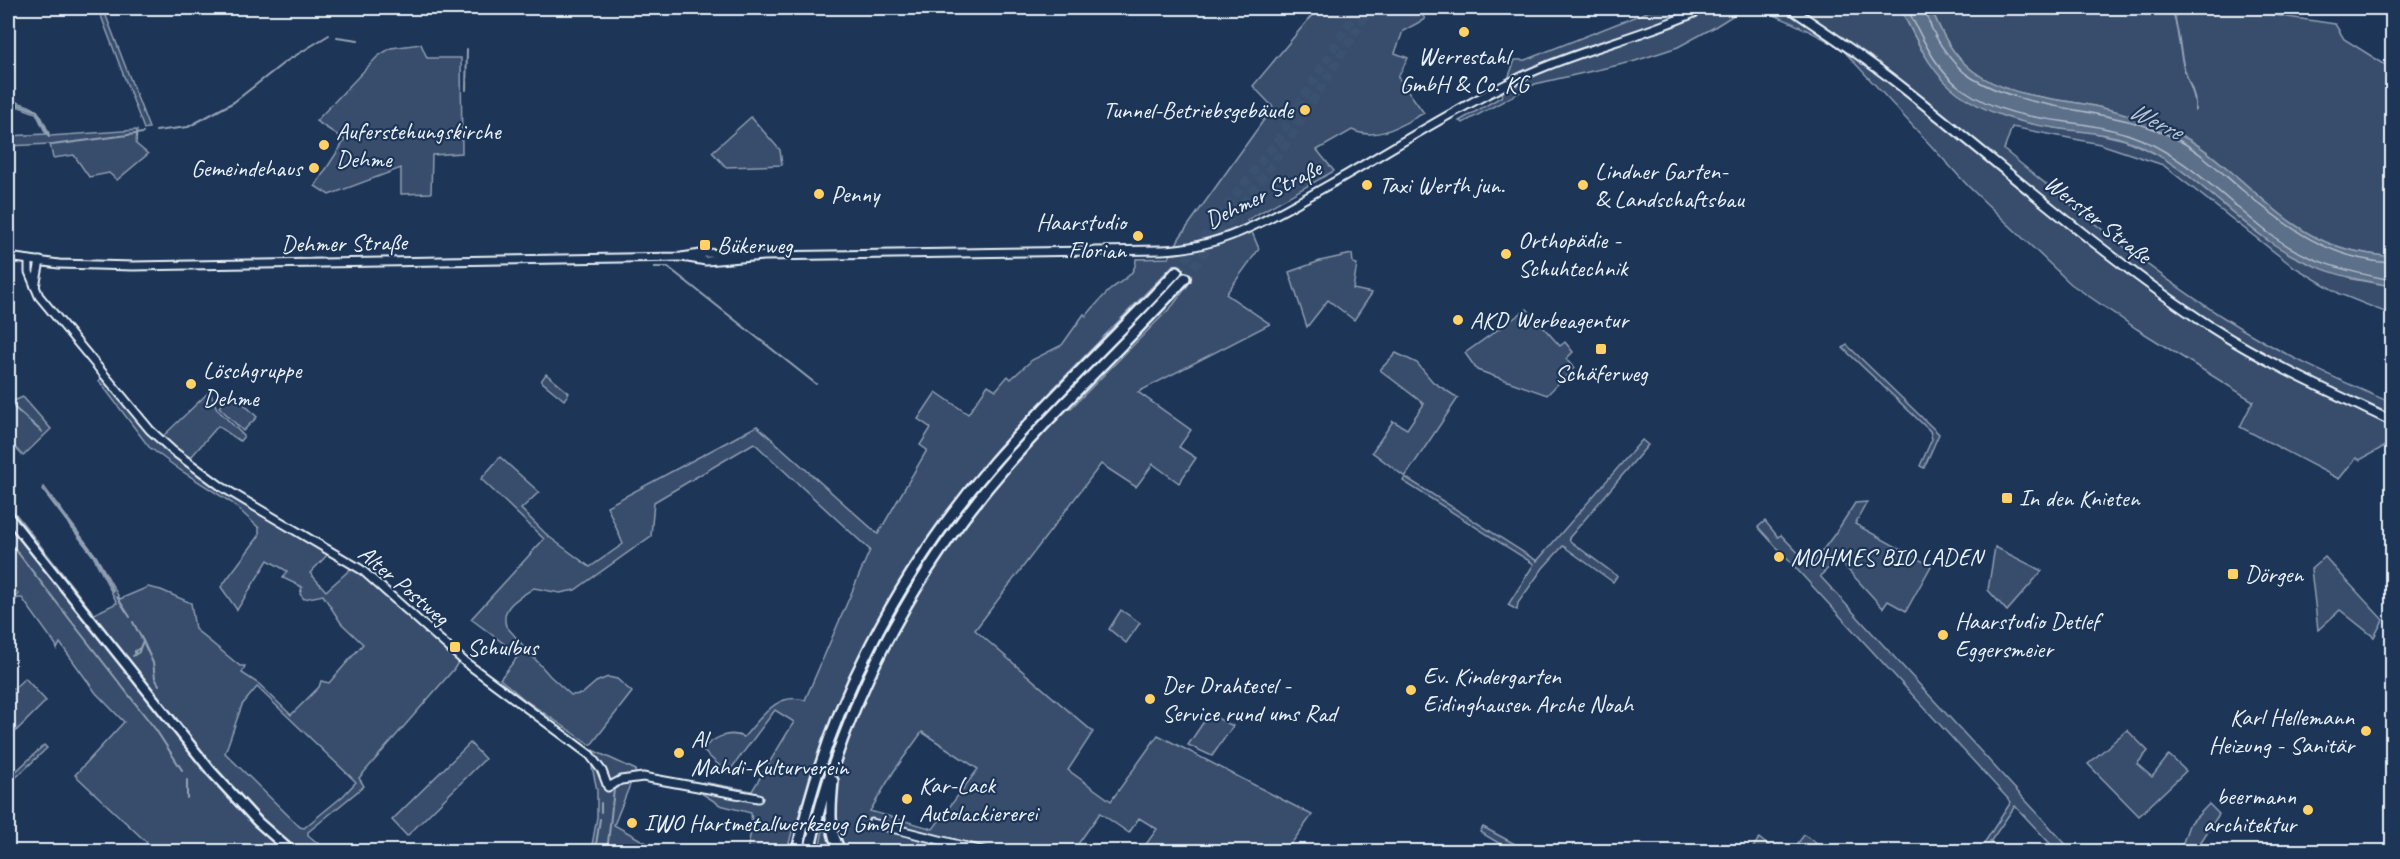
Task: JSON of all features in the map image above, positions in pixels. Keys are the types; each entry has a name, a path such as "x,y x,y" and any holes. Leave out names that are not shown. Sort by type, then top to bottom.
{"highway":[{"path":"797,852 825,752 850,688 898,594 926,550 994,462 1177,271"},
{"path":"809,852 835,761 852,714 893,629 944,545 1007,465 1185,278"},
{"path":"835,761 830,813 832,831 842,852"}],"main road":[{"name":"Werster Straße","path":"1782,8 1802,15"},
{"name":"Werster Straße","path":"1790,8 1842,42 1901,86 2111,255 2182,308 2265,359 2392,421"},
{"path":"8,516 211,771 258,822 292,852"}],"street":[{"name":"Dehmer Straße","path":"8,257 92,266 209,266 682,257 706,261 764,256 1162,250 1198,247 1215,243 1264,221 1434,123 1522,76 1661,27 1705,8"},
{"name":"Alter Postweg","path":"29,260 29,272 39,297 150,430 172,452 222,486 362,570 465,662 590,755 602,771 608,787 621,780 643,777 758,798"},
{"path":"35,287 40,261"},
{"path":"872,823 987,852"}],"shaded area":[{"path":"98,8 103,8 149,128 144,129"},
{"path":"1318,8 1418,8 1425,19 1403,31 1395,53 1408,58 1398,77 1424,113 1380,133 1361,133 1352,130 1317,150 1334,171 1247,220 1259,249 1226,294 1270,324 1138,392 1191,430 1179,447 1196,458 1179,483 1153,464 1136,487 1101,464 975,630 1093,732 1068,770 1111,801 1158,735 1312,815 1286,851 1151,851 1144,847 1157,829 1139,818 1129,833 1100,813 1073,851 948,852 931,847 921,852 819,851 823,830 794,824 787,851 747,851 752,826 751,813 720,805 698,791 703,782 752,791 794,722 775,710 728,773 702,750 721,736 732,734 744,737 770,708 778,703 795,698 805,700 870,550 754,443 654,502 651,536 575,590 560,593 534,588 508,608 506,626 550,676 571,695 582,694 596,682 608,677 617,679 632,692 591,745 525,700 500,679 519,655 471,619 544,539 481,479 500,457 539,492 521,509 548,536 590,567 623,544 607,506 757,426 878,534 927,450 920,445 931,428 918,419 936,392 968,414 988,385 996,390 1008,376 1011,379 1032,360 1062,345 1084,314 1086,316 1114,286 1131,274 1136,259 1169,258 1180,237 1273,107 1253,86","holes":["1173,265 1191,281 1173,305 1071,408 1052,390","922,732 978,769 933,829 870,811 894,771"]},
{"path":"1657,8 1745,8 1678,47 1632,62 1535,84 1463,123 1459,121 1501,97 1515,60 1525,60"},
{"path":"1758,8 1900,8 1922,51 2054,128 2091,132 2125,140 2165,158 2352,279 2392,286 2392,315 2340,294 2291,265 2163,165 2100,144 2012,127 2004,150 2170,281 2229,321 2289,355 2392,403 2392,442 2360,460 2356,458 2339,479 2240,427 2253,401 2137,329 2071,284 1968,186 1842,49"},
{"path":"1931,8 2252,8 2254,12 2335,24 2344,39 2392,69 2392,257 2349,250 2315,237 2276,211 2205,150 2170,130 2116,111 2032,95 1986,80 1965,64 1953,50"},
{"path":"421,44 427,58 461,58 462,153 432,155 431,193 401,194 401,168 329,195 315,186 345,140 316,121 378,56 391,48"},
{"path":"8,99 36,110 43,119 50,136 137,130 136,144 148,154 117,180 109,173 89,177 74,155 53,158 50,144 8,146 8,136 46,134 36,113 8,103"},
{"path":"751,117 780,150 782,165 726,167 712,152"},
{"path":"1352,254 1353,263 1357,264 1353,289 1372,293 1354,320 1328,300 1307,327 1289,272 1320,261"},
{"path":"1527,309 1560,346 1565,342 1573,352 1566,359 1574,368 1547,395 1477,370 1465,353"},
{"path":"1847,345 1939,434 1924,468 1920,466 1932,439 1930,431 1843,348"},
{"path":"1396,353 1417,363 1433,382 1458,398 1405,477 1372,452 1393,421 1407,429 1424,404 1380,370"},
{"path":"103,374 158,441 210,391 217,409 244,436 240,441 218,426 185,464 219,487 332,550 310,573 326,591 354,566 460,659 454,669 359,778 364,786 308,832 308,835 327,851 156,851 75,775 124,722 96,693 60,643 57,649 22,598 18,598 8,606 8,603 18,594 8,582 8,504 94,614 117,603 93,556 42,489 44,487 96,556 120,599 148,587 191,603 195,629 240,666 245,666 242,673 259,684 291,715 319,687 321,681 329,683 363,644 341,623 323,595 304,599 300,594 302,587 283,578 287,571 268,560 237,610 221,587 259,536 259,528 232,503 149,447 99,381","holes":["257,687 356,782 343,796 304,828 300,827 225,753 242,705"]},
{"path":"546,374 569,393 564,400 541,381"},
{"path":"233,393 257,417 243,431 219,407"},
{"path":"23,397 51,429 23,456 8,440 8,400 14,401"},
{"path":"1642,440 1648,445 1569,538 1617,576 1613,582 1563,546 1543,568 1518,603 1517,610 1508,605 1534,564 1403,481 1405,477 1537,561"},
{"path":"1867,502 1855,524 1931,566 1906,611 1888,601 1883,608 1838,559 1820,576 2072,851 2057,851 2015,806 1990,842 2004,851 1979,851 2011,802 1758,527 1765,521 1778,537 1781,535 1811,566 1855,503"},
{"path":"1995,547 2042,571 2007,611 1988,590"},
{"path":"2325,557 2383,620 2374,637 2340,610 2318,630 2311,569"},
{"path":"1121,610 1140,623 1126,643 1109,629"},
{"path":"25,678 46,701 8,739 8,694"},
{"path":"1209,714 1233,726 1212,756 1188,745"},
{"path":"2127,730 2148,751 2137,764 2152,777 2169,755 2186,771 2139,816 2088,764"},
{"path":"470,743 485,759 407,836 392,820"},
{"path":"44,745 47,748 8,785 8,779"},
{"path":"588,748 636,770 614,825 661,851 591,851 597,817 597,790"},
{"path":"2209,804 2219,814 2195,851 2180,851 2189,825"},
{"path":"1483,827 1528,851 1512,851 1480,832"},
{"path":"1804,835 1823,848 1820,851 1792,851"},
{"path":"1759,838 1774,850 1774,851 1751,851"}],"water":[{"path":"1900,8 1931,8 1953,50 1965,64 1986,80 2032,95 2116,111 2170,130 2188,139 2212,156 2276,211 2315,237 2349,250 2392,257 2392,286 2359,280 2299,259 2252,229 2184,173 2147,149 2109,135 2042,126 1980,107 1958,93 1939,75 1918,43"}],"waterway":[{"name":"Werre","path":"2172,8 2184,70 2194,98 2195,110"},
{"path":"156,131 188,127 234,102 285,62 329,35"},
{"path":"337,37 358,40"},
{"path":"466,90 467,49"},
{"path":"8,101 37,111 49,137"},
{"path":"52,145 143,133"},
{"path":"654,267 668,267 816,384"},
{"path":"8,402 42,432"},
{"path":"43,489 95,556 113,591"},
{"path":"8,540 156,730 182,770"},
{"path":"117,597 130,617"},
{"path":"133,622 143,641 140,648"},
{"path":"143,641 153,663 155,678 159,685"},
{"path":"133,656 139,652 140,648 135,653"},
{"path":"187,780 187,798"},
{"path":"607,852 614,789"},
{"path":"601,803 601,812"},
{"path":"595,851 600,819"}],"tunnel":[{"path":"1177,271 1277,141 1358,8"},
{"path":"1185,278 1287,143 1370,8"}],"place":[{"name":"Werrestahl GmbH & Co. KG","path":"1464,32"},
{"name":"Tunnel-Betriebsgebäude","path":"1305,110"},
{"name":"Auferstehungskirche Dehme","path":"324,145"},
{"name":"Gemeindehaus","path":"314,168"},
{"name":"Taxi Werth jun.","path":"1367,185"},
{"name":"Lindner Garten- & Landschaftsbau","path":"1583,185"},
{"name":"Penny","path":"819,194"},
{"name":"Haarstudio Florian","path":"1138,236"},
{"name":"Bükerweg","path":"705,245"},
{"name":"Orthopädie - Schuhtechnik","path":"1506,254"},
{"name":"AKD Werbeagentur","path":"1458,320"},
{"name":"Schäferweg","path":"1601,349"},
{"name":"Löschgruppe Dehme","path":"191,384"},
{"name":"In den Knieten","path":"2007,498"},
{"name":"MOHMES BIO LADEN","path":"1779,557"},
{"name":"Dörgen","path":"2233,574"},
{"name":"Haarstudio Detlef Eggersmeier","path":"1943,635"},
{"name":"Schulbus","path":"455,647"},
{"name":"Ev. Kindergarten Eidinghausen Arche Noah","path":"1411,690"},
{"name":"Der Drahtesel - Service rund ums Rad","path":"1150,699"},
{"name":"Karl Hellemann Heizung - Sanitär","path":"2366,731"},
{"name":"Al Mahdi-Kulturverein","path":"679,753"},
{"name":"Kar-Lack Autolackiererei","path":"907,799"},
{"name":"beermann architektur","path":"2308,810"},
{"name":"IWO Hartmetallwerkzeug GmbH","path":"632,823"}]}
